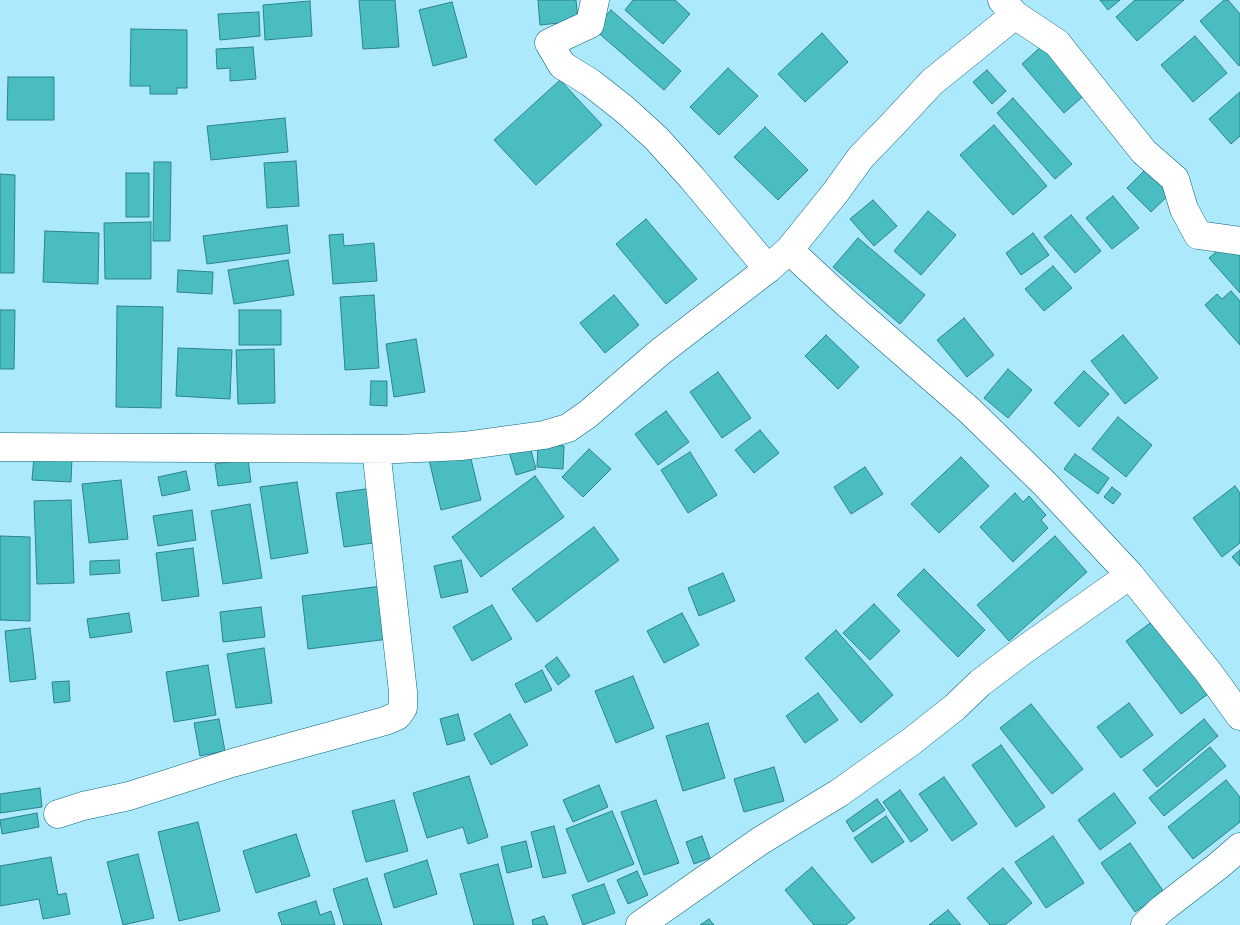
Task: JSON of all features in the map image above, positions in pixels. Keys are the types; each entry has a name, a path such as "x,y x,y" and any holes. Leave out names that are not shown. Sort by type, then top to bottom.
{"street":[{"path":"595,0 590,24 549,44 562,65 624,109 656,138 768,269"},
{"path":"0,447 376,449 463,446 544,435 568,428 588,414 660,352 768,269 789,250 861,157 932,82 1008,7 1057,43 1144,152 1176,179 1184,209 1198,235 1240,241"},
{"path":"789,250 844,301 969,410 1045,484 1130,575 1209,673 1240,716"},
{"path":"58,814 83,806 128,796 250,758 384,722 398,716 403,708 403,692 376,449"},
{"path":"640,925 760,841 839,792 912,741 955,707 980,683 1020,652 1130,575"},
{"path":"1145,925 1162,909 1240,847"}],"building":[{"path":"359,0 395,0 399,47 363,49"},
{"path":"538,0 576,0 578,21 540,25"},
{"path":"633,0 675,0 690,14 663,44 625,10"},
{"path":"1100,0 1120,0 1108,10"},
{"path":"1135,0 1184,0 1137,41 1116,17"},
{"path":"1224,0 1228,0 1240,14 1239,66 1200,21"},
{"path":"310,1 312,36 265,40 263,5"},
{"path":"452,2 467,57 433,66 419,10"},
{"path":"611,10 681,71 664,90 594,29"},
{"path":"259,12 260,36 220,40 218,14"},
{"path":"131,29 187,30 187,88 177,88 177,94 150,94 150,86 130,86"},
{"path":"822,33 848,62 805,102 778,74"},
{"path":"1195,36 1227,73 1193,102 1161,65"},
{"path":"1045,43 1088,92 1064,113 1022,64"},
{"path":"253,47 256,79 230,81 230,68 217,69 216,49"},
{"path":"728,68 758,96 719,135 690,107"},
{"path":"987,70 1006,91 992,104 973,82"},
{"path":"8,77 54,77 54,120 7,120"},
{"path":"560,80 602,125 536,185 494,140"},
{"path":"1240,92 1240,136 1231,144 1209,119"},
{"path":"1013,98 1072,164 1055,179 997,113"},
{"path":"285,118 288,152 211,160 207,126"},
{"path":"994,125 1047,186 1013,215 960,155"},
{"path":"765,127 808,170 778,200 734,157"},
{"path":"296,161 299,206 267,208 264,163"},
{"path":"154,162 171,162 170,241 153,241"},
{"path":"1151,164 1175,189 1151,212 1127,188"},
{"path":"126,173 149,173 149,217 126,217"},
{"path":"0,174 15,175 14,273 0,273"},
{"path":"1113,196 1139,228 1112,249 1086,218"},
{"path":"873,200 897,226 874,246 850,219"},
{"path":"928,211 956,235 921,275 894,251"},
{"path":"1071,215 1101,251 1075,273 1044,237"},
{"path":"646,219 697,279 666,304 616,244"},
{"path":"151,222 151,279 105,279 104,223"},
{"path":"287,225 290,253 207,264 203,236"},
{"path":"45,231 99,233 98,284 43,282"},
{"path":"1033,233 1049,255 1021,275 1006,253"},
{"path":"343,234 344,246 374,243 377,281 333,284 329,235"},
{"path":"858,238 925,295 900,324 833,267"},
{"path":"1228,242 1240,255 1240,293 1209,258"},
{"path":"288,260 294,295 234,304 228,270"},
{"path":"1053,266 1072,288 1044,311 1025,289"},
{"path":"178,270 213,272 212,294 177,292"},
{"path":"1231,291 1240,301 1240,345 1205,305 1217,294 1222,299"},
{"path":"374,295 379,368 345,370 340,297"},
{"path":"614,295 639,325 605,353 580,323"},
{"path":"117,306 163,307 161,408 116,407"},
{"path":"0,310 15,310 14,369 0,369"},
{"path":"239,310 281,310 281,345 239,345"},
{"path":"964,318 994,355 967,377 937,340"},
{"path":"826,335 859,367 838,389 805,356"},
{"path":"1123,335 1158,378 1125,404 1091,361"},
{"path":"416,339 425,392 394,397 386,344"},
{"path":"178,348 232,350 230,399 176,396"},
{"path":"274,349 275,403 238,404 236,350"},
{"path":"1008,369 1032,390 1008,418 984,398"},
{"path":"1084,371 1109,394 1079,427 1054,403"},
{"path":"718,372 751,418 722,438 690,392"},
{"path":"371,381 387,381 387,406 370,405"},
{"path":"666,411 689,442 658,465 635,434"},
{"path":"1118,417 1152,445 1126,477 1092,449"},
{"path":"760,430 779,453 754,473 735,450"},
{"path":"528,439 536,469 516,475 507,445"},
{"path":"538,444 564,446 563,469 537,467"},
{"path":"589,449 611,469 583,497 562,477"},
{"path":"469,451 481,500 441,510 429,460"},
{"path":"690,452 717,495 688,513 661,470"},
{"path":"1075,454 1109,478 1098,494 1064,469"},
{"path":"34,456 72,458 71,482 32,480"},
{"path":"961,457 989,486 939,533 911,504"},
{"path":"248,459 251,482 218,486 215,464"},
{"path":"865,467 883,494 851,514 834,487"},
{"path":"186,471 190,490 162,496 158,477"},
{"path":"535,476 564,517 481,577 452,537"},
{"path":"121,480 128,539 89,543 82,484"},
{"path":"297,482 308,553 271,559 260,487"},
{"path":"1235,486 1240,493 1240,543 1222,557 1193,518"},
{"path":"1112,487 1121,494 1113,504 1104,497"},
{"path":"373,488 380,542 344,547 336,493"},
{"path":"1015,493 1023,502 1029,496 1046,515 1041,520 1048,528 1013,562 980,527"},
{"path":"71,500 74,583 37,584 34,501"},
{"path":"250,504 262,578 223,584 211,511"},
{"path":"192,510 196,540 158,546 153,516"},
{"path":"594,527 619,560 537,622 512,589"},
{"path":"0,536 30,537 30,621 0,620"},
{"path":"1055,536 1087,572 1009,641 977,605"},
{"path":"193,548 199,596 162,601 156,553"},
{"path":"1240,550 1240,566 1232,557"},
{"path":"119,560 120,573 90,575 90,561"},
{"path":"461,560 468,592 441,598 434,566"},
{"path":"924,569 985,630 958,657 897,595"},
{"path":"723,573 735,601 699,616 688,588"},
{"path":"382,586 389,639 308,649 302,596"},
{"path":"874,604 900,631 870,660 843,633"},
{"path":"492,605 512,639 472,661 453,627"},
{"path":"261,607 265,637 223,642 220,612"},
{"path":"129,613 132,632 90,638 87,619"},
{"path":"682,613 699,645 664,663 647,631"},
{"path":"1153,621 1208,694 1181,714 1126,641"},
{"path":"30,628 36,679 10,682 5,631"},
{"path":"836,630 893,695 861,723 805,658"},
{"path":"264,648 272,703 236,708 227,654"},
{"path":"557,657 570,676 558,685 545,666"},
{"path":"208,665 216,715 174,722 166,672"},
{"path":"542,670 552,690 525,703 515,684"},
{"path":"633,676 654,728 616,743 595,691"},
{"path":"69,681 70,701 54,703 52,682"},
{"path":"818,693 838,720 805,743 786,716"},
{"path":"1129,703 1153,735 1121,758 1097,727"},
{"path":"1031,704 1083,769 1052,794 1000,728"},
{"path":"458,714 465,740 447,745 440,719"},
{"path":"510,714 528,745 491,765 474,734"},
{"path":"219,719 225,751 200,756 194,723"},
{"path":"1204,719 1218,736 1157,787 1143,770"},
{"path":"708,723 725,778 683,791 666,736"},
{"path":"1001,745 1045,807 1016,827 972,765"},
{"path":"1210,747 1226,766 1164,816 1149,798"},
{"path":"774,767 784,801 744,812 734,779"},
{"path":"469,776 488,837 468,844 463,827 427,838 413,793"},
{"path":"944,777 977,824 952,841 919,794"},
{"path":"1226,780 1240,797 1240,822 1193,859 1168,827"},
{"path":"599,785 608,807 573,822 563,800"},
{"path":"40,788 42,807 0,813 0,794"},
{"path":"900,790 928,830 911,842 883,802"},
{"path":"1114,793 1136,823 1100,850 1078,820"},
{"path":"877,799 885,810 853,832 846,821"},
{"path":"394,800 408,851 366,862 352,811"},
{"path":"656,800 679,863 644,875 621,812"},
{"path":"612,811 634,864 588,882 566,829"},
{"path":"37,813 39,827 2,834 0,820"},
{"path":"886,816 904,842 872,863 854,838"},
{"path":"198,822 220,911 179,921 158,832"},
{"path":"554,826 566,873 543,878 531,832"},
{"path":"296,834 310,876 256,893 243,851"},
{"path":"702,836 710,858 694,864 686,842"},
{"path":"1053,836 1084,883 1046,908 1015,862"},
{"path":"526,841 532,867 507,873 501,847"},
{"path":"1130,843 1164,892 1135,912 1101,863"},
{"path":"138,854 154,918 123,925 107,862"},
{"path":"51,857 58,895 66,893 70,914 43,919 39,899 0,906 0,866"},
{"path":"427,860 437,894 394,908 384,874"},
{"path":"498,864 514,925 474,925 460,874"},
{"path":"812,867 855,918 846,925 814,925 785,890"},
{"path":"1003,868 1032,903 1005,925 990,925 967,898"},
{"path":"637,871 648,895 628,904 617,880"},
{"path":"367,878 382,925 344,925 333,889"},
{"path":"604,884 615,913 583,925 572,895"},
{"path":"316,901 320,915 331,911 335,925 282,925 278,913"},
{"path":"948,910 961,925 929,925"},
{"path":"544,916 548,925 533,925 532,920"},
{"path":"709,919 714,925 700,925"}]}
